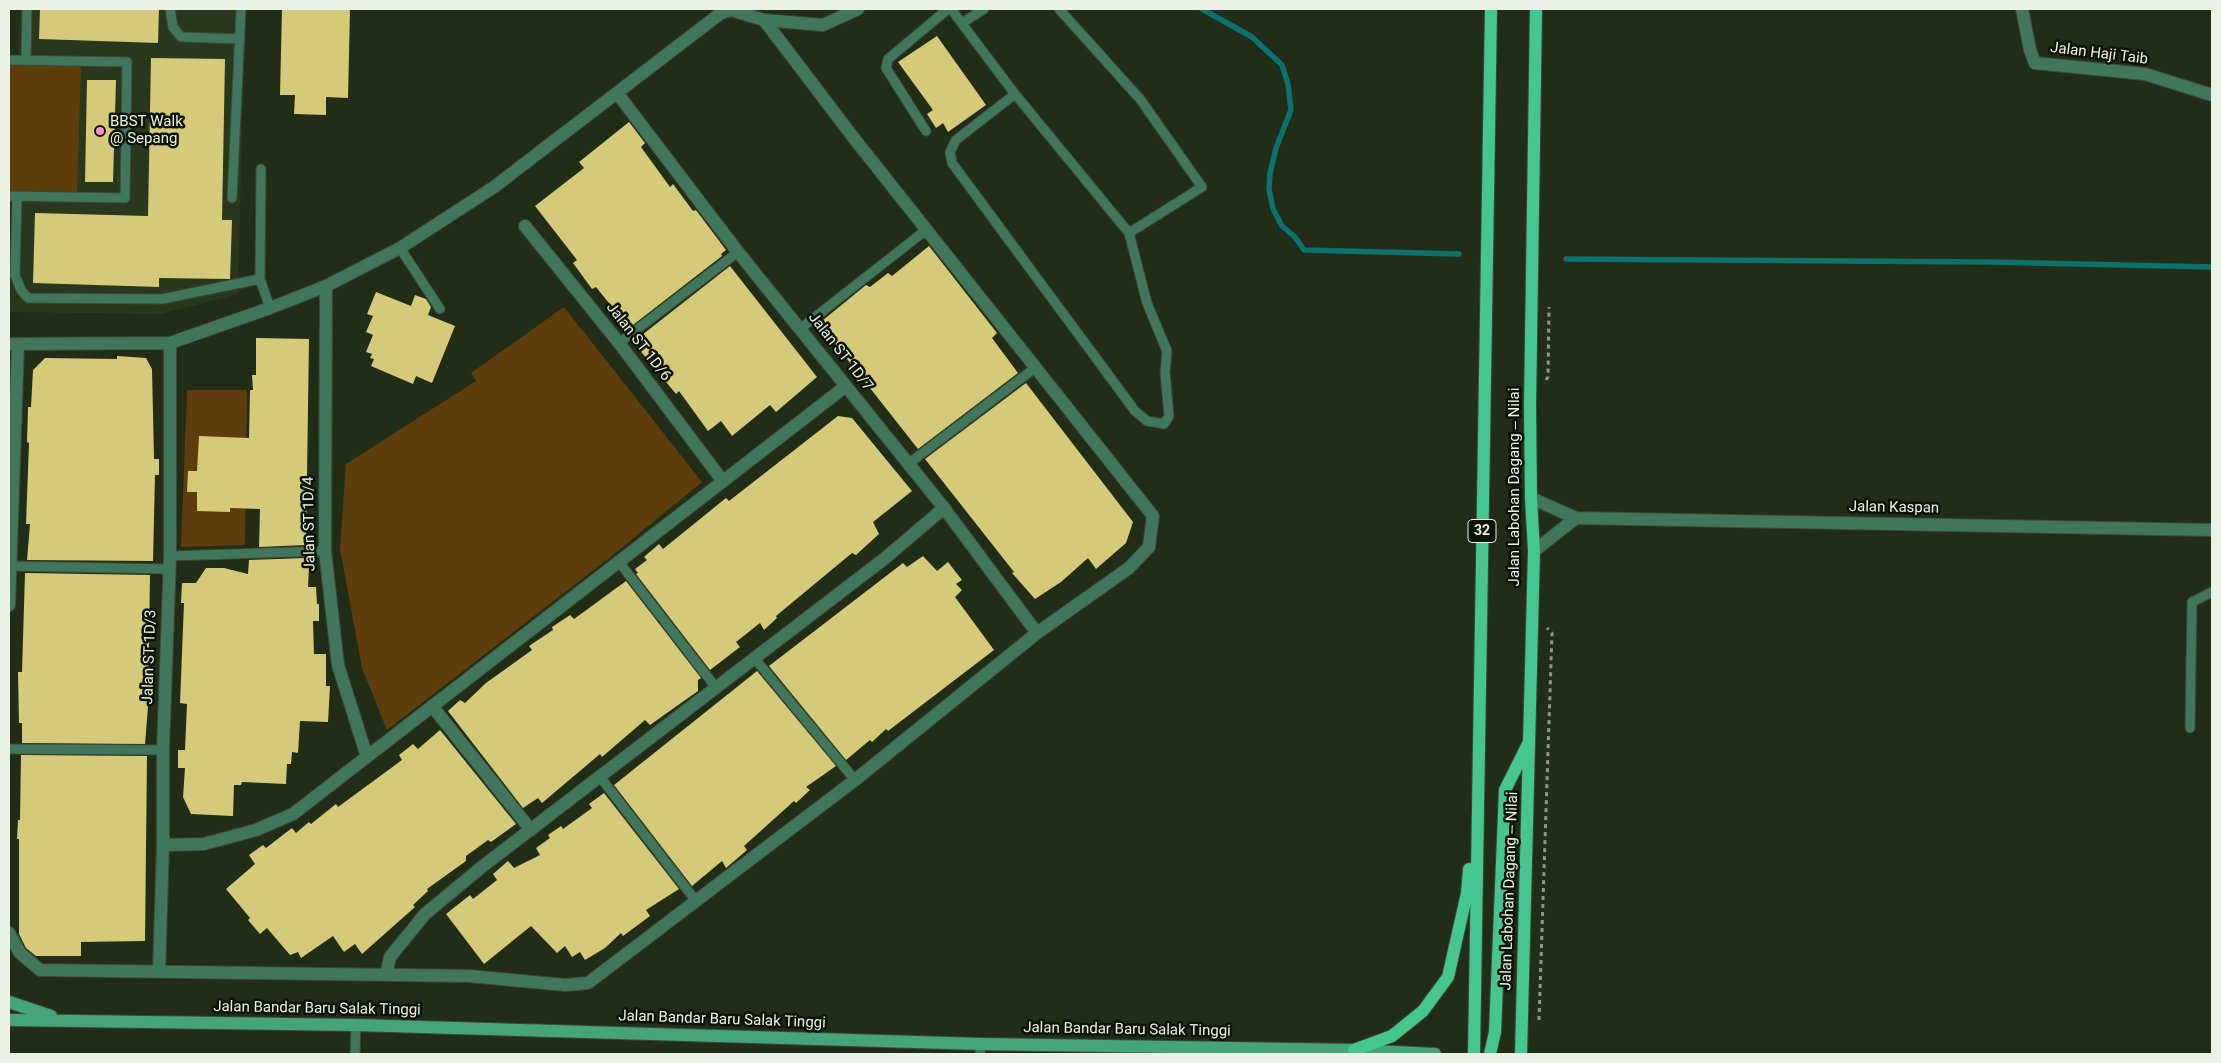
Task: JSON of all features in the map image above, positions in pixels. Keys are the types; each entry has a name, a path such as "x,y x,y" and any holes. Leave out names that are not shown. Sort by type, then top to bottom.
{"main road":[{"name":"Jalan Labohan Dagang ‒ Nilai","path":"1474,1054 1491,9"},
{"name":"Jalan Labohan Dagang ‒ Nilai","path":"1521,1054 1531,738 1531,611 1534,551 1530,498 1536,9"},
{"path":"1490,1054 1495,1032 1505,790 1531,738"},
{"path":"1354,1050 1392,1036 1423,1011 1448,977 1467,893 1478,788"},
{"path":"9,1002 66,1021"},
{"name":"Jalan Bandar Baru Salak Tinggi","path":"9,1020 356,1025 981,1049 1354,1050 1435,1054"}],"street":[{"path":"9,605 14,344 170,343 326,286 400,248 494,187 721,13 731,10 764,20 823,25 858,9"},
{"name":"Jalan Haji Taib","path":"2022,9 2035,63 2145,74 2212,95"},
{"path":"9,933 20,953 40,970 469,976 565,984 588,983 854,780 1037,633 1129,568 1149,547 1152,516 926,230 764,20"},
{"name":"Jalan ST 1D/7","path":"617,93 738,252 944,508 1037,633"},
{"name":"Jalan ST 1D/6","path":"525,226 619,343 722,480"},
{"name":"Jalan ST 1D/4","path":"326,286 325,551 338,665 366,757"},
{"name":"Jalan ST 1D/3","path":"159,971 163,844 163,750 170,562 170,343"},
{"path":"163,844 204,844 256,830 293,814 722,480 846,386"},
{"path":"1530,498 1576,518 1534,551"},
{"path":"386,975 390,957 425,914 531,830 884,559 944,508"},
{"name":"Jalan Kaspan","path":"1576,518 2212,530"},
{"path":"432,706 531,830"}],"lane":[{"path":"26,61 27,9"},
{"path":"170,9 173,27 181,37 240,39"},
{"path":"232,198 241,9"},
{"path":"926,131 886,68 888,59 950,9 1015,94 1129,233 1147,303 1167,351 1165,372 1169,416 1164,424 1146,421 1135,411 952,163 950,152 956,140 1015,94"},
{"path":"962,23 984,9"},
{"path":"1059,9 1140,99 1202,187 1129,233"},
{"path":"9,60 127,62 125,198 13,196 15,275 20,290 28,298 162,299 260,279"},
{"path":"261,169 260,279 270,308"},
{"path":"801,328 926,230"},
{"path":"400,248 440,309"},
{"path":"619,343 738,252"},
{"path":"908,464 1035,368"},
{"path":"10,566 170,562 325,551"},
{"path":"618,562 717,689"},
{"path":"2190,728 2192,602 2212,592"},
{"path":"756,659 854,780"},
{"path":"9,749 163,750"},
{"path":"600,777 696,902"},
{"path":"356,1025 356,1054"}],"path":[{"path":"1531,611 1552,633 1539,1025"}],"shaded area":[{"path":"20,9 245,9 238,294 160,314 10,312"},
{"path":"9,63 81,65 77,194 9,193"},
{"path":"564,307 702,482 613,555 387,730 362,668 340,549 346,464 476,381 471,373"},
{"path":"187,390 247,390 245,545 181,547"}],"building":[{"path":"40,9 159,9 158,43 39,39"},
{"path":"282,9 350,9 348,98 326,97 326,115 294,114 295,95 280,95"},
{"path":"937,36 986,105 948,132 943,123 936,128 927,114 933,110 898,62"},
{"path":"151,58 225,59 222,220 232,220 230,279 159,278 159,287 33,283 35,213 148,216"},
{"name":"BBST Walk @ Sepang","path":"87,80 116,80 113,182 85,182"},
{"path":"629,122 645,143 641,147 670,187 673,184 693,211 696,210 726,250 721,254 722,256 629,328 596,287 592,289 573,263 577,260 535,206 584,168 579,162"},
{"path":"929,246 997,333 992,338 1018,373 918,449 829,336 827,338 817,325 866,285 870,287 888,273 892,276"},
{"path":"730,266 817,377 776,412 770,405 732,436 721,421 708,431 679,391 676,394 633,342"},
{"path":"376,292 411,306 415,295 426,299 431,307 428,315 455,326 432,383 416,376 413,384 371,366 374,359 370,358 372,354 366,352 373,335 366,332 373,316 367,314"},
{"path":"256,338 309,339 306,545 259,547 260,509 230,508 230,512 197,511 197,492 187,492 188,471 197,471 199,436 249,438 250,390 253,390 252,375 256,375"},
{"path":"117,356 146,358 152,369 154,459 159,459 159,475 155,475 153,561 27,560 30,524 26,524 29,443 27,442 28,407 31,407 33,370 45,358 117,359"},
{"path":"1026,383 1133,522 1126,543 1096,569 1088,558 1061,582 1035,599 1012,573 1014,572 925,459"},
{"path":"838,416 852,418 912,491 873,522 879,534 856,555 852,553 776,616 777,618 764,630 760,623 736,642 740,647 710,670 636,574 638,573 635,569 647,560 644,557 659,544 663,549 726,498 729,501"},
{"path":"923,556 937,571 948,562 962,580 956,584 962,590 955,597 994,650 888,731 886,729 872,742 870,740 846,760 769,666 903,563 907,567"},
{"path":"306,558 306,565 309,567 308,587 316,587 317,604 319,604 319,621 313,621 314,654 326,654 326,686 330,686 328,722 300,721 298,753 292,752 291,764 287,764 286,784 242,782 241,785 234,785 233,816 191,814 183,797 185,768 178,768 178,750 185,750 187,704 180,703 184,603 181,603 182,583 196,583 206,568 224,568 248,574 249,560"},
{"path":"25,573 150,575 148,707 145,744 22,743 22,723 19,723 18,672 22,672"},
{"path":"626,581 701,678 698,680 698,691 650,725 645,720 602,757 600,754 542,803 538,798 523,808 448,711 460,700 465,703 486,683 532,650 529,646 553,630 552,627 570,615 574,619"},
{"path":"757,671 836,766 806,787 810,790 796,803 794,801 744,846 747,850 726,868 722,861 692,886 614,785"},
{"path":"440,730 516,824 491,842 488,840 466,856 466,861 427,889 428,891 413,905 415,907 362,954 355,944 344,952 333,936 301,958 298,952 290,955 267,928 260,934 248,920 250,918 226,889 255,864 249,855 263,845 266,848 292,828 296,833 309,822 311,824 336,804 338,807 402,760 399,755 413,744 418,749"},
{"path":"21,755 147,756 145,941 81,942 81,956 36,956 26,948 19,934 19,839 17,839 18,820 20,820"},
{"path":"604,793 679,889 646,910 650,916 623,936 621,933 605,948 585,960 580,952 572,957 565,946 557,953 531,926 484,964 446,914 470,895 473,899 497,880 493,874 508,861 514,868 540,855 536,848 550,838 548,835 561,826 563,829 592,808 589,804"}],"waterway":[{"path":"1202,9 1252,37 1282,65 1288,84 1291,110 1276,148 1270,173 1269,189 1273,209 1282,226 1295,237 1304,250 1459,254"},
{"path":"1566,259 1988,262 2212,267"}],"place":[{"name":"BBST Walk @ Sepang","path":"100,131"}]}
